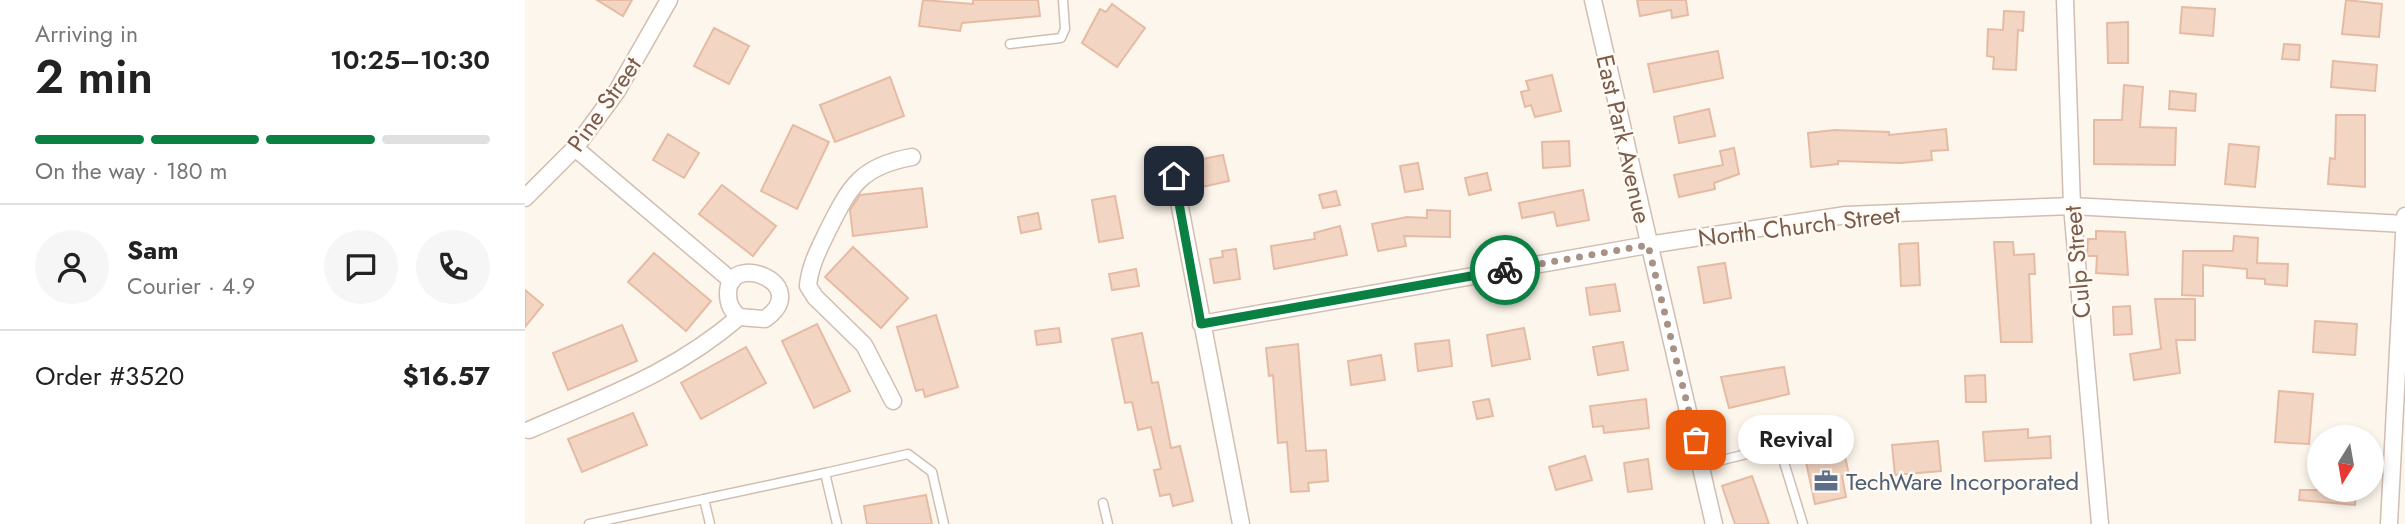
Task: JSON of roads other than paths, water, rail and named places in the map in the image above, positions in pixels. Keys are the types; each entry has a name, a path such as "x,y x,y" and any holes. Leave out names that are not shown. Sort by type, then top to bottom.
{"street":[{"name":"Pine Street","path":"525,198 575,148 617,91 669,0"},
{"name":"East Park Avenue","path":"1593,0 1714,524"},
{"name":"Culp Street","path":"2065,0 2072,206 2100,524"},
{"path":"575,148 732,281"},
{"path":"893,401 864,345 814,298 808,286 814,258 849,189 877,166 912,157"},
{"path":"1174,176 1241,524"},
{"name":"North Church Street","path":"1201,324 1648,245 1846,215 2072,206 2405,224"},
{"path":"2389,524 2405,216"},
{"path":"761,273 775,283 779,291 776,307 765,319 748,320 739,317 729,305 728,288 732,281 743,274 761,273"},
{"path":"779,291 808,286"},
{"path":"529,430 670,369 707,345 739,317"}],"lane":[{"path":"1010,44 1061,38 1065,29 1063,0"},
{"path":"1702,465 1779,446 1803,524"},
{"path":"589,524 908,454 932,472 944,524"},
{"path":"825,473 837,524"},
{"path":"704,499 710,524"},
{"path":"1103,503 1108,524"}],"place":[{"name":"Revival","path":"1696,440"},
{"name":"TechWare Incorporated","path":"1826,481"}]}
